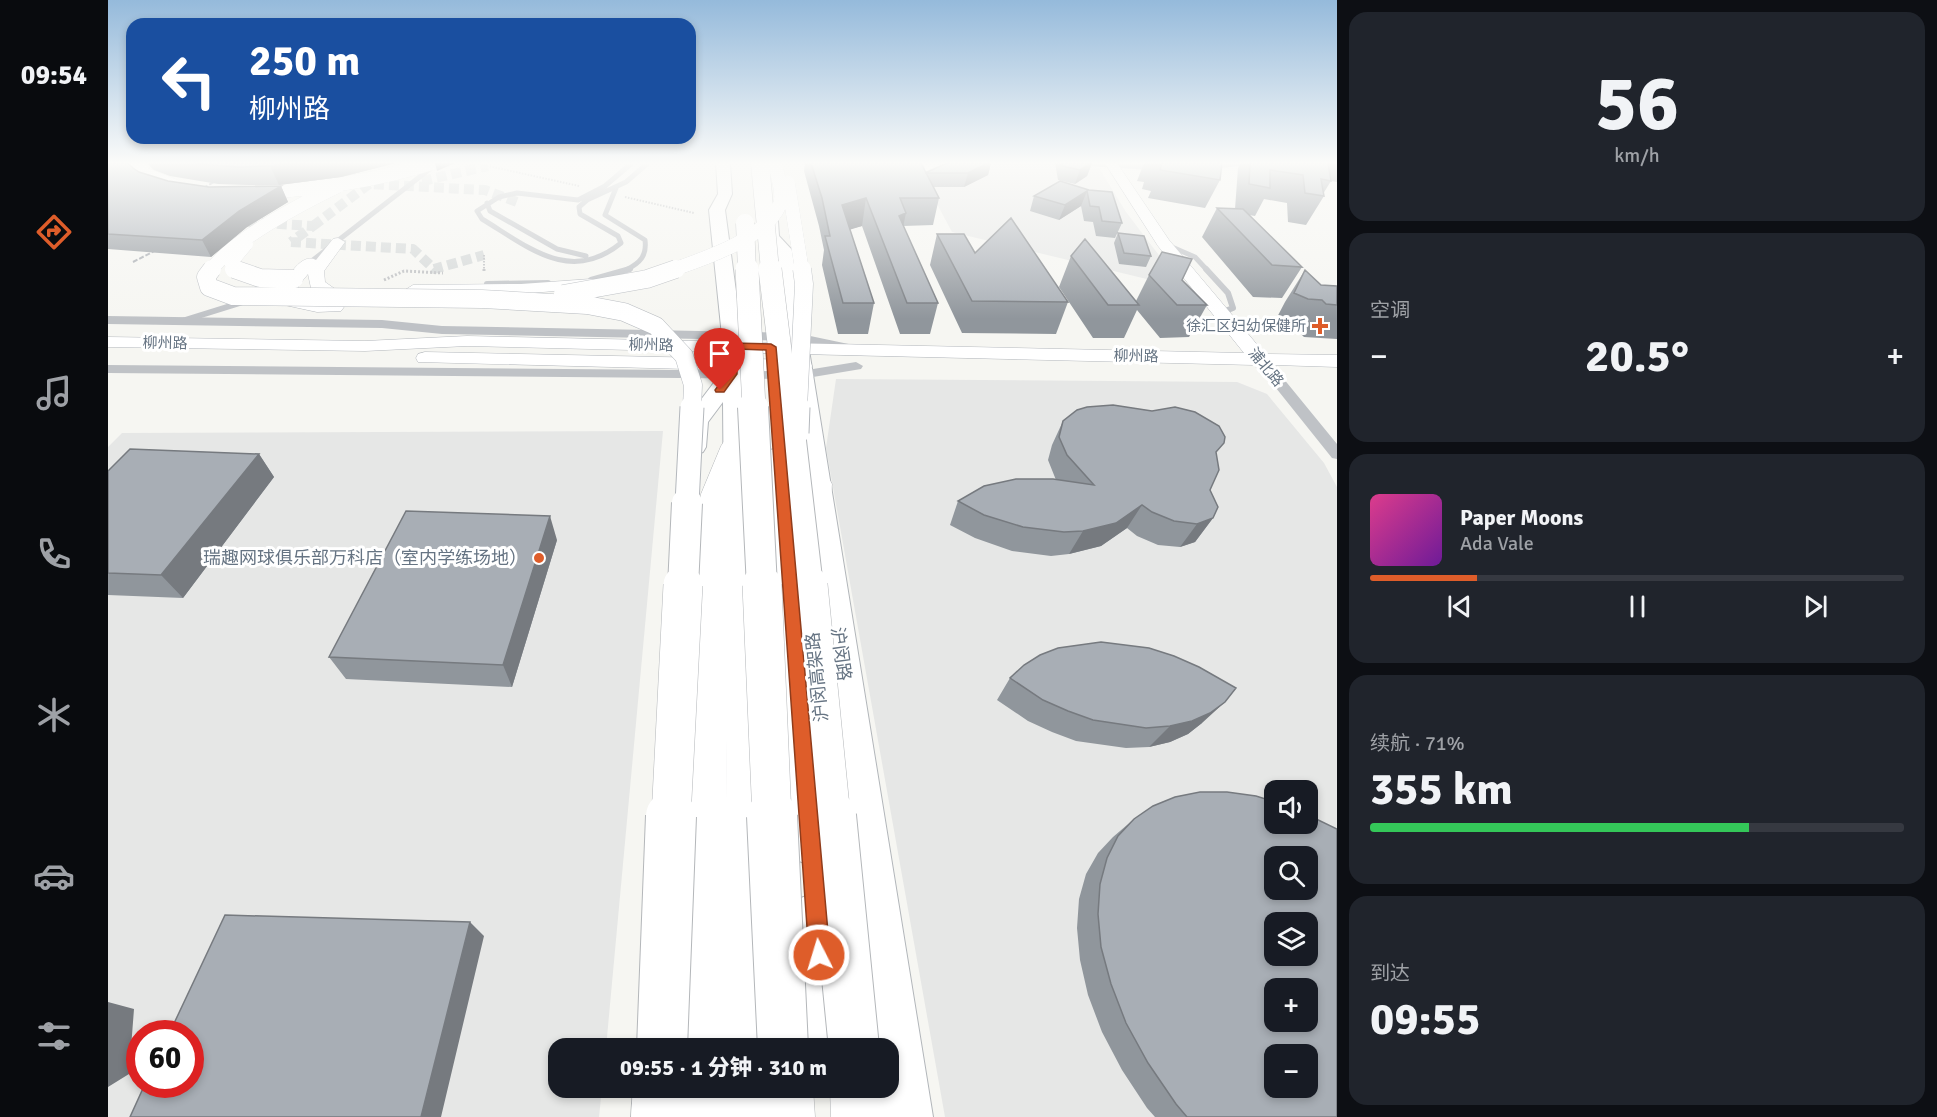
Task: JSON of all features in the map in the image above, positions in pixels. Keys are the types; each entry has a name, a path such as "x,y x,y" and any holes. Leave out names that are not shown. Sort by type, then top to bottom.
{"highway":[{"path":"744,215 783,1038"},
{"name":"沪闵高架路","path":"765,215 776,329 798,480 853,1038"},
{"path":"662,1038 666,918 700,514 716,494 735,446"},
{"path":"798,480 828,663 875,1038"},
{"path":"700,514 707,676 702,1038"},
{"path":"660,1117 661,1098"},
{"path":"701,1098 701,1117"},
{"path":"785,1098 786,1117"},
{"path":"859,1098 861,1117"},
{"path":"882,1098 885,1117"}],"main road":[{"path":"284,215 214,265 206,277 209,287 233,296 485,292 542,297 656,276 745,239 761,229 774,215"},
{"path":"742,215 732,355 747,850 747,1038"},
{"path":"753,215 771,237 785,356"},
{"path":"793,215 804,284 798,480 826,1038"},
{"name":"浦北路","path":"1145,215 1163,243 1264,365"},
{"path":"267,227 240,249 231,262 234,269 260,278 334,285"},
{"name":"沪闵路","path":"771,237 785,250 785,356 798,480 908,1117"},
{"path":"338,242 316,271 317,285 521,289 591,285 656,276"},
{"path":"310,262 291,284 286,300 317,307 590,313 635,324 668,338"},
{"path":"395,281 587,305 615,310 656,326 684,356 693,385 700,514"},
{"name":"柳州路","path":"108,342 365,346 467,341 732,355"},
{"name":"柳州路","path":"108,352 732,355 1264,365 1337,371"},
{"path":"658,1038 672,757 696,422 732,355"},
{"name":"柳州路","path":"1264,365 1337,361"},
{"path":"654,1117 655,1098"},
{"path":"747,1098 747,1117"},
{"path":"831,1098 833,1117"}],"street":[{"path":"108,320 382,324 732,355"},
{"path":"108,369 732,355 855,358"},
{"name":"浦北路","path":"1264,365 1337,454"}],"lane":[{"path":"280,284 372,215"},
{"path":"480,215 482,219 550,259 571,262 613,252 621,243 618,236 582,215"},
{"path":"497,215 557,249 571,254 597,257"},
{"path":"485,292 592,280 617,274 640,263 646,255 645,240 605,215"},
{"path":"182,321 247,301 272,289"}],"shaded area":[{"path":"943,215 1128,215 1184,288 952,232"},
{"path":"836,379 1237,382 1267,394 1324,463 1337,487 1337,1117 945,1117 826,448"},
{"path":"663,431 607,1038 548,1038 548,1098 601,1098 599,1117 108,1117 108,447 122,433"}],"building":[{"path":"108,215 234,215 202,240 108,234"},
{"path":"826,215 845,215 874,303 843,303 825,236 830,236"},
{"path":"873,215 901,215 899,216 938,303 907,303"},
{"path":"1101,215 1119,215 1122,223 1102,221"},
{"path":"1224,215 1249,215 1302,267 1272,265"},
{"path":"1011,218 1068,302 972,301 937,234 964,234 975,253"},
{"path":"1118,233 1144,236 1151,256 1124,253"},
{"path":"1085,239 1139,305 1108,305 1071,256"},
{"path":"1162,252 1192,259 1182,280 1207,305 1177,305 1149,275"},
{"path":"1305,270 1321,285 1337,286 1337,305 1326,304 1322,300 1308,299 1294,293"},
{"path":"1113,405 1152,411 1175,407 1195,412 1219,426 1225,437 1224,443 1216,452 1219,470 1210,490 1218,507 1213,518 1197,524 1174,521 1142,505 1116,523 1083,531 1064,532 1023,527 984,515 958,501 984,486 1016,479 1053,479 1094,485 1067,455 1059,437 1063,421 1077,410"},
{"path":"130,449 259,454 161,575 108,573 108,471"},
{"path":"406,511 550,516 503,665 329,657"},
{"path":"1101,642 1149,648 1174,656 1236,688 1225,702 1210,713 1192,721 1146,728 1093,720 1068,711 1043,700 1010,678 1040,655 1058,648"},
{"path":"1200,792 1227,792 1264,799 1264,834 1318,834 1318,820 1337,829 1337,1117 1187,1117 1148,1063 1126,1023 1111,984 1101,947 1098,914 1100,884 1107,858 1118,836 1134,819 1153,806 1175,797"},
{"path":"225,915 470,922 421,1117 130,1117 139,1098 204,1098 204,1020 176,1020"}],"tunnel":[{"path":"313,226 327,215"},
{"path":"232,221 313,226"},
{"path":"313,226 291,242 413,249 434,269 484,255"}],"railway":[{"path":"133,262 168,244"}],"place":[{"name":"徐汇区妇幼保健所","path":"1320,326"},
{"name":"瑞趣网球俱乐部万科店（室内学练场地）","path":"539,558"}],"route":[{"path":"720,390 732,374 732,346 771,347 819,955"}]}
